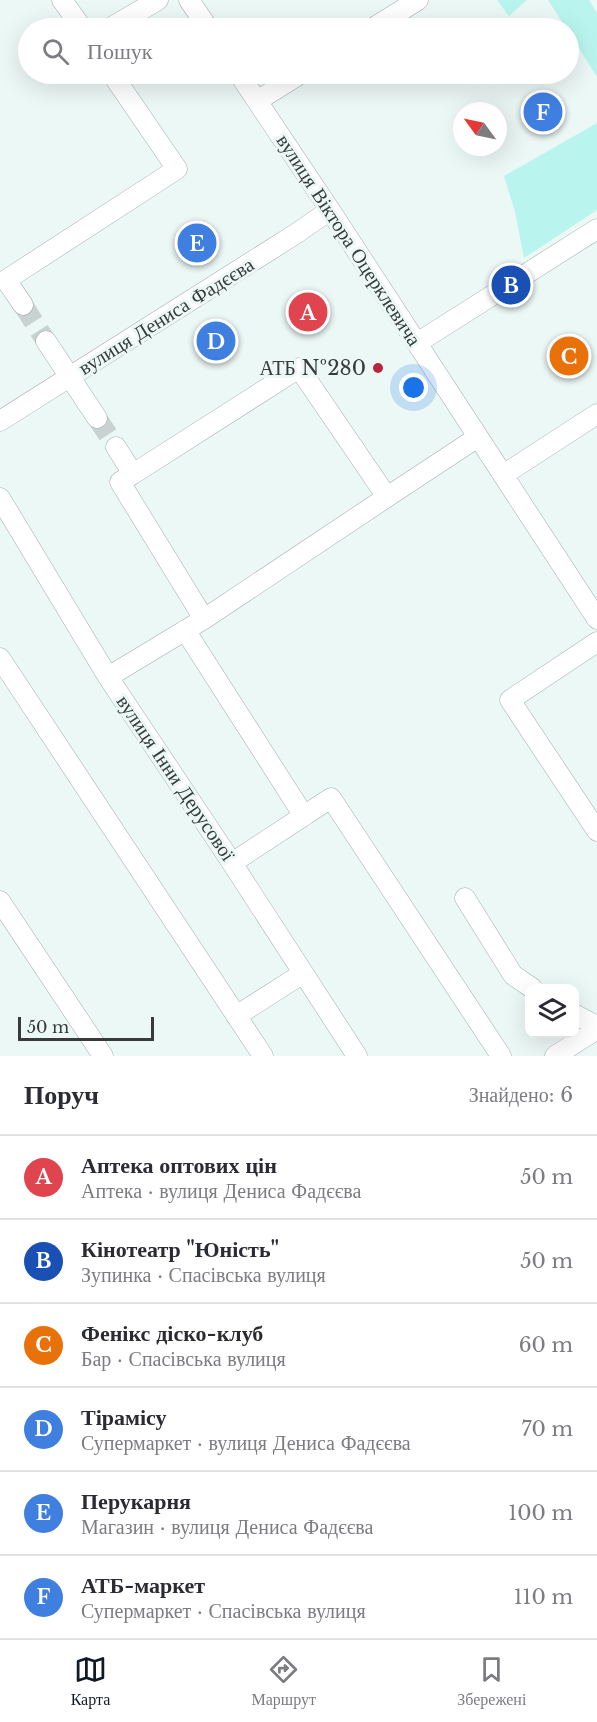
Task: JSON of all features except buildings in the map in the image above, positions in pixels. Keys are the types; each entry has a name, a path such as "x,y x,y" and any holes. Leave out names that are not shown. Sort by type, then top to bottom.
{"street":[{"path":"62,0 75,18"},
{"path":"127,18 158,0"},
{"path":"189,0 201,18"},
{"path":"389,18 418,0"},
{"path":"23,305 3,282 177,169 119,84"},
{"name":"вулиця Віктора Оцерклевича","path":"246,84 597,619"},
{"path":"257,101 284,84"},
{"name":"вулиця Дениса Фадєєва","path":"0,421 297,234 330,210"},
{"path":"417,343 597,229"},
{"path":"46,341 96,418"},
{"path":"204,619 120,482 299,368 387,497"},
{"path":"503,475 597,414"},
{"path":"108,677 204,619 478,437"},
{"path":"116,447 133,474"},
{"name":"вулиця Інни Дерусової","path":"0,498 108,677 357,1056"},
{"path":"185,630 304,816"},
{"path":"597,642 510,700 597,831"},
{"path":"0,658 263,1056"},
{"path":"232,863 331,798 501,1056"},
{"path":"465,898 513,975 526,984"},
{"path":"0,901 103,1056"},
{"path":"236,1016 302,974"},
{"path":"555,1056 597,1027 579,1017"}],"shaded area":[{"path":"497,0 527,0 509,16"},
{"path":"548,0 589,0 597,13 597,77 579,48 579,18 560,18"},
{"path":"597,123 597,210 524,258 515,212 504,176"}],"tunnel":[{"path":"23,305 46,341"},
{"path":"97,418 116,447"}],"place":[{"name":"АТБ-маркет","path":"543,112"},
{"name":"Перукарня","path":"197,243"},
{"name":"Кінотеатр \"Юність\"","path":"511,285"},
{"name":"Аптека оптових цін","path":"308,312"},
{"name":"Тірамісу","path":"216,341"},
{"name":"Фенікс діско-клуб","path":"569,356"},
{"name":"АТБ №280","path":"378,368"}]}
